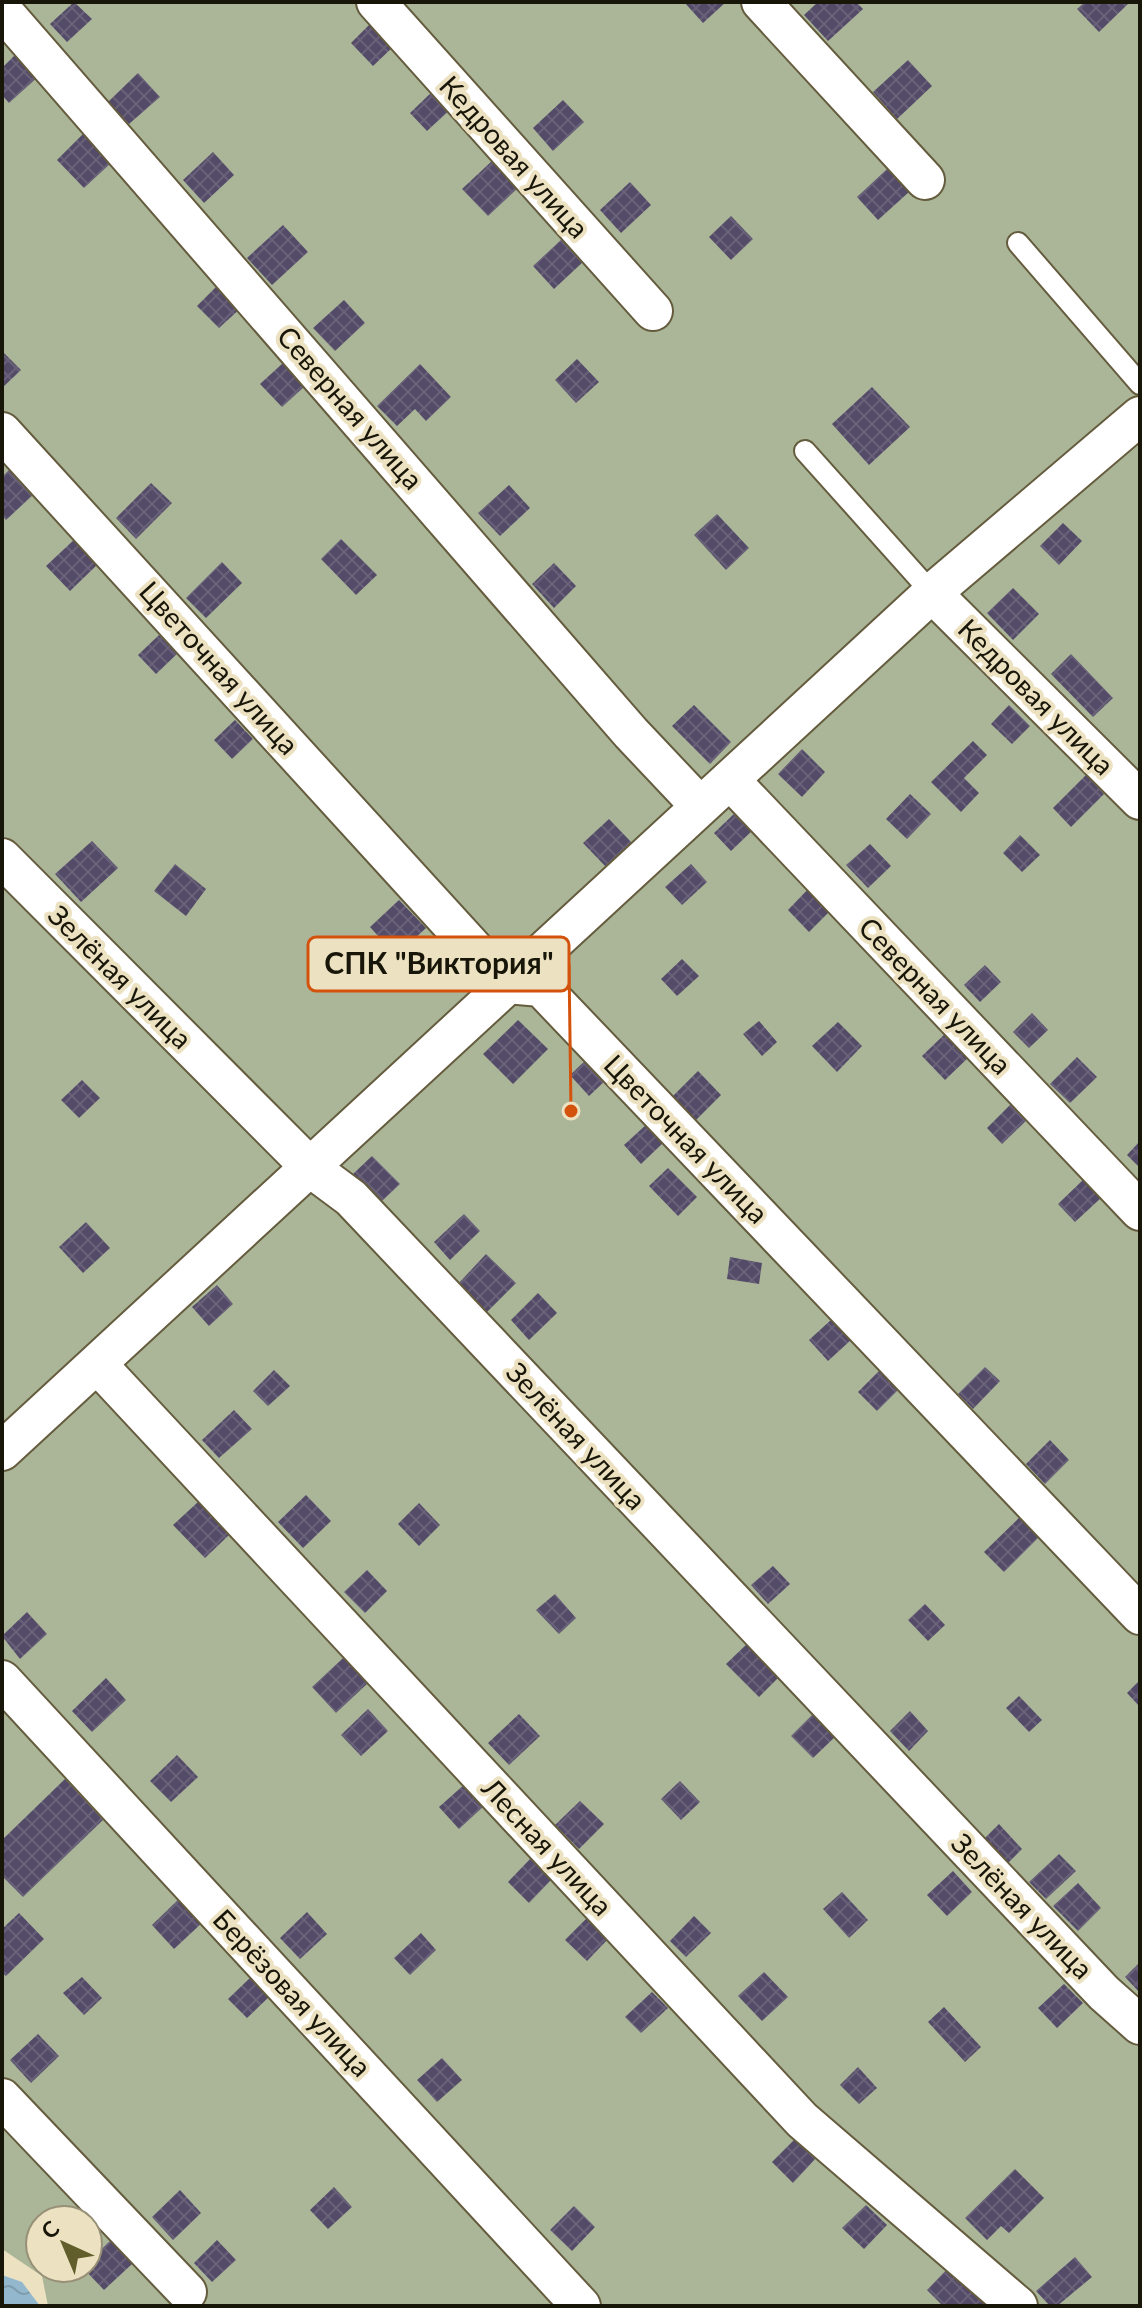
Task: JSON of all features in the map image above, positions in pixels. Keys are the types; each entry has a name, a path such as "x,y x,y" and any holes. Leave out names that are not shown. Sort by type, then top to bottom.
{"street":[{"name":"Кедровая улица","path":"376,2 653,311"},
{"path":"761,2 925,180"},
{"name":"Северная улица","path":"2,10 631,733 699,805"},
{"path":"2,1451 312,1169 506,984 932,593 1140,416"},
{"name":"Цветочная улица","path":"2,432 506,984 541,987 1140,1615"},
{"name":"Кедровая улица","path":"932,593 1140,800"},
{"name":"Северная улица","path":"730,780 1140,1211"},
{"name":"Зелёная улица","path":"7,873 312,1169 351,1198 1094,1982 1140,2025"},
{"name":"Лесная улица","path":"98,1365 802,2120 1018,2306"},
{"name":"Берёзовая улица","path":"2,1680 581,2306"},
{"path":"2,2098 187,2292"}],"lane":[{"path":"1018,243 1140,384"},
{"path":"805,451 932,593"}],"green space":[{"path":"2,2 1140,2 1140,2306 48,2306 44,2284 104,2284 104,2204 24,2204 24,2264 2,2249"}],"water":[{"path":"2,2275 22,2282 40,2306 2,2306"}],"building":[{"path":"74,2 92,19 67,42 50,24"},
{"path":"684,2 726,2 703,23"},
{"path":"818,2 856,2 863,9 828,41 804,15"},
{"path":"1085,2 1129,3 1099,32 1077,9"},
{"path":"373,21 395,45 373,66 351,43"},
{"path":"18,52 40,75 9,103 2,95 2,68"},
{"path":"908,60 932,86 897,119 873,92"},
{"path":"138,73 160,97 129,124 108,102"},
{"path":"435,89 452,108 427,131 410,113"},
{"path":"563,100 584,122 553,151 533,128"},
{"path":"84,133 112,162 84,188 57,160"},
{"path":"213,152 234,175 204,203 183,180"},
{"path":"493,160 518,188 488,216 462,189"},
{"path":"887,169 909,192 878,220 857,197"},
{"path":"630,182 651,205 621,233 600,210"},
{"path":"731,216 753,239 731,260 709,237"},
{"path":"283,225 308,252 272,285 247,258"},
{"path":"563,238 584,261 554,289 533,266"},
{"path":"219,284 242,307 219,328 197,306"},
{"path":"344,300 365,323 335,351 313,328"},
{"path":"2,351 21,370 2,388"},
{"path":"577,359 599,382 576,403 555,380"},
{"path":"283,363 305,386 282,407 260,384"},
{"path":"420,364 451,397 426,421 415,409 397,426 377,406"},
{"path":"872,387 910,427 869,465 832,424"},
{"path":"9,470 33,495 6,520 2,515 2,477"},
{"path":"151,483 172,503 136,539 116,518"},
{"path":"509,485 530,508 500,536 478,513"},
{"path":"717,514 749,548 726,570 694,535"},
{"path":"1063,523 1082,541 1059,565 1040,546"},
{"path":"76,538 99,563 70,591 46,566"},
{"path":"341,539 377,575 356,595 321,559"},
{"path":"222,562 242,583 206,618 186,598"},
{"path":"554,563 576,586 554,608 532,584"},
{"path":"1013,588 1039,614 1013,640 987,613"},
{"path":"159,635 177,654 156,674 138,655"},
{"path":"1071,654 1113,698 1093,717 1051,674"},
{"path":"694,705 731,742 710,764 672,726"},
{"path":"1009,705 1030,726 1012,744 991,724"},
{"path":"235,720 253,739 232,759 214,740"},
{"path":"973,741 987,755 964,778 979,793 961,812 931,782"},
{"path":"802,749 825,772 802,797 778,774"},
{"path":"1086,775 1104,794 1071,827 1053,808"},
{"path":"910,794 931,814 907,839 886,819"},
{"path":"736,812 753,830 731,851 714,833"},
{"path":"609,819 633,844 607,868 583,843"},
{"path":"1020,835 1040,855 1022,872 1003,853"},
{"path":"92,841 118,868 81,902 55,874"},
{"path":"870,844 891,866 868,888 846,865"},
{"path":"175,864 206,889 186,916 154,891"},
{"path":"691,864 707,882 682,905 665,887"},
{"path":"811,886 833,908 809,932 788,910"},
{"path":"399,900 426,928 396,956 370,927"},
{"path":"682,959 699,976 677,996 661,979"},
{"path":"985,965 1001,982 980,1002 964,985"},
{"path":"1032,1013 1048,1030 1029,1048 1013,1032"},
{"path":"518,1020 548,1049 513,1084 483,1054"},
{"path":"759,1021 777,1042 762,1056 743,1034"},
{"path":"838,1022 862,1046 837,1072 812,1046"},
{"path":"948,1031 971,1055 945,1080 922,1056"},
{"path":"1077,1057 1097,1077 1070,1103 1050,1084"},
{"path":"588,1058 607,1079 589,1096 570,1075"},
{"path":"698,1071 721,1095 696,1120 673,1096"},
{"path":"82,1080 100,1098 79,1118 61,1100"},
{"path":"1014,1101 1030,1117 1002,1144 987,1128"},
{"path":"647,1124 664,1142 641,1164 624,1145"},
{"path":"1140,1141 1140,1168 1127,1155"},
{"path":"372,1156 400,1184 381,1202 353,1174"},
{"path":"668,1168 697,1197 678,1216 649,1186"},
{"path":"1084,1179 1102,1197 1075,1222 1058,1204"},
{"path":"464,1214 480,1231 450,1260 434,1242"},
{"path":"86,1222 110,1248 83,1273 59,1247"},
{"path":"486,1254 516,1283 487,1312 458,1284"},
{"path":"730,1257 762,1263 759,1284 727,1279"},
{"path":"217,1285 233,1304 209,1326 192,1307"},
{"path":"538,1293 557,1313 529,1340 511,1320"},
{"path":"832,1319 851,1340 828,1361 809,1340"},
{"path":"985,1367 1000,1381 973,1409 958,1394"},
{"path":"881,1369 900,1388 877,1411 858,1392"},
{"path":"274,1370 290,1386 268,1406 253,1391"},
{"path":"234,1410 252,1429 219,1458 202,1440"},
{"path":"1050,1440 1069,1460 1045,1484 1026,1464"},
{"path":"306,1495 331,1521 303,1548 278,1522"},
{"path":"198,1502 229,1535 205,1558 173,1525"},
{"path":"419,1503 440,1525 419,1546 398,1524"},
{"path":"1021,1516 1040,1536 1004,1572 984,1552"},
{"path":"773,1566 790,1584 768,1604 751,1585"},
{"path":"367,1570 387,1591 365,1613 344,1592"},
{"path":"555,1594 576,1618 559,1634 536,1610"},
{"path":"925,1604 945,1625 928,1641 908,1620"},
{"path":"27,1612 47,1634 20,1659 2,1636"},
{"path":"748,1643 780,1676 759,1697 726,1664"},
{"path":"343,1658 368,1683 336,1713 312,1687"},
{"path":"106,1678 126,1700 92,1732 72,1711"},
{"path":"1140,1680 1140,1707 1127,1693"},
{"path":"1019,1696 1042,1720 1029,1732 1006,1708"},
{"path":"368,1709 388,1731 361,1756 341,1735"},
{"path":"816,1711 838,1734 813,1758 791,1736"},
{"path":"910,1711 928,1731 909,1751 890,1731"},
{"path":"519,1714 540,1736 509,1765 488,1743"},
{"path":"177,1755 198,1777 171,1802 150,1781"},
{"path":"65,1779 103,1820 23,1897 2,1876 2,1840"},
{"path":"680,1781 700,1802 681,1820 661,1799"},
{"path":"465,1784 484,1806 459,1829 439,1807"},
{"path":"580,1801 604,1824 579,1849 555,1825"},
{"path":"999,1824 1022,1849 1006,1865 983,1840"},
{"path":"1059,1854 1076,1871 1046,1899 1029,1882"},
{"path":"531,1858 552,1879 529,1903 508,1882"},
{"path":"953,1871 972,1892 947,1916 927,1895"},
{"path":"1078,1883 1101,1908 1078,1931 1053,1906"},
{"path":"842,1892 868,1920 849,1938 823,1909"},
{"path":"181,1897 204,1921 174,1949 152,1925"},
{"path":"307,1912 327,1934 300,1959 280,1938"},
{"path":"19,1913 44,1939 6,1976 2,1973 2,1929"},
{"path":"589,1916 610,1937 587,1961 565,1940"},
{"path":"694,1916 711,1933 686,1957 670,1941"},
{"path":"421,1933 436,1950 410,1975 394,1958"},
{"path":"1140,1962 1140,1993 1125,1977"},
{"path":"764,1972 788,1997 762,2021 738,1996"},
{"path":"252,1976 271,1995 247,2018 228,1999"},
{"path":"82,1977 102,1998 84,2015 63,1993"},
{"path":"1064,1984 1083,2003 1057,2028 1038,2008"},
{"path":"652,1992 668,2008 641,2033 625,2017"},
{"path":"944,2007 981,2047 965,2062 928,2022"},
{"path":"38,2034 59,2056 31,2083 10,2060"},
{"path":"442,2058 462,2080 437,2102 417,2080"},
{"path":"858,2067 877,2088 859,2104 840,2085"},
{"path":"796,2138 816,2158 793,2183 772,2162"},
{"path":"1015,2169 1044,2198 1009,2233 1001,2226 987,2240 965,2218"},
{"path":"334,2187 352,2207 328,2229 310,2210"},
{"path":"180,2190 201,2213 173,2240 152,2217"},
{"path":"866,2205 887,2225 864,2249 842,2228"},
{"path":"574,2206 595,2227 572,2251 550,2230"},
{"path":"217,2240 236,2260 212,2282 194,2263"},
{"path":"110,2241 132,2264 104,2290 98,2284 104,2284 104,2247"},
{"path":"1075,2257 1092,2277 1057,2306 1050,2306 1036,2291"},
{"path":"953,2263 990,2300 983,2306 943,2306 927,2290"}],"place":[{"name":"СПК \"Виктория\"","path":"571,1111"}]}
